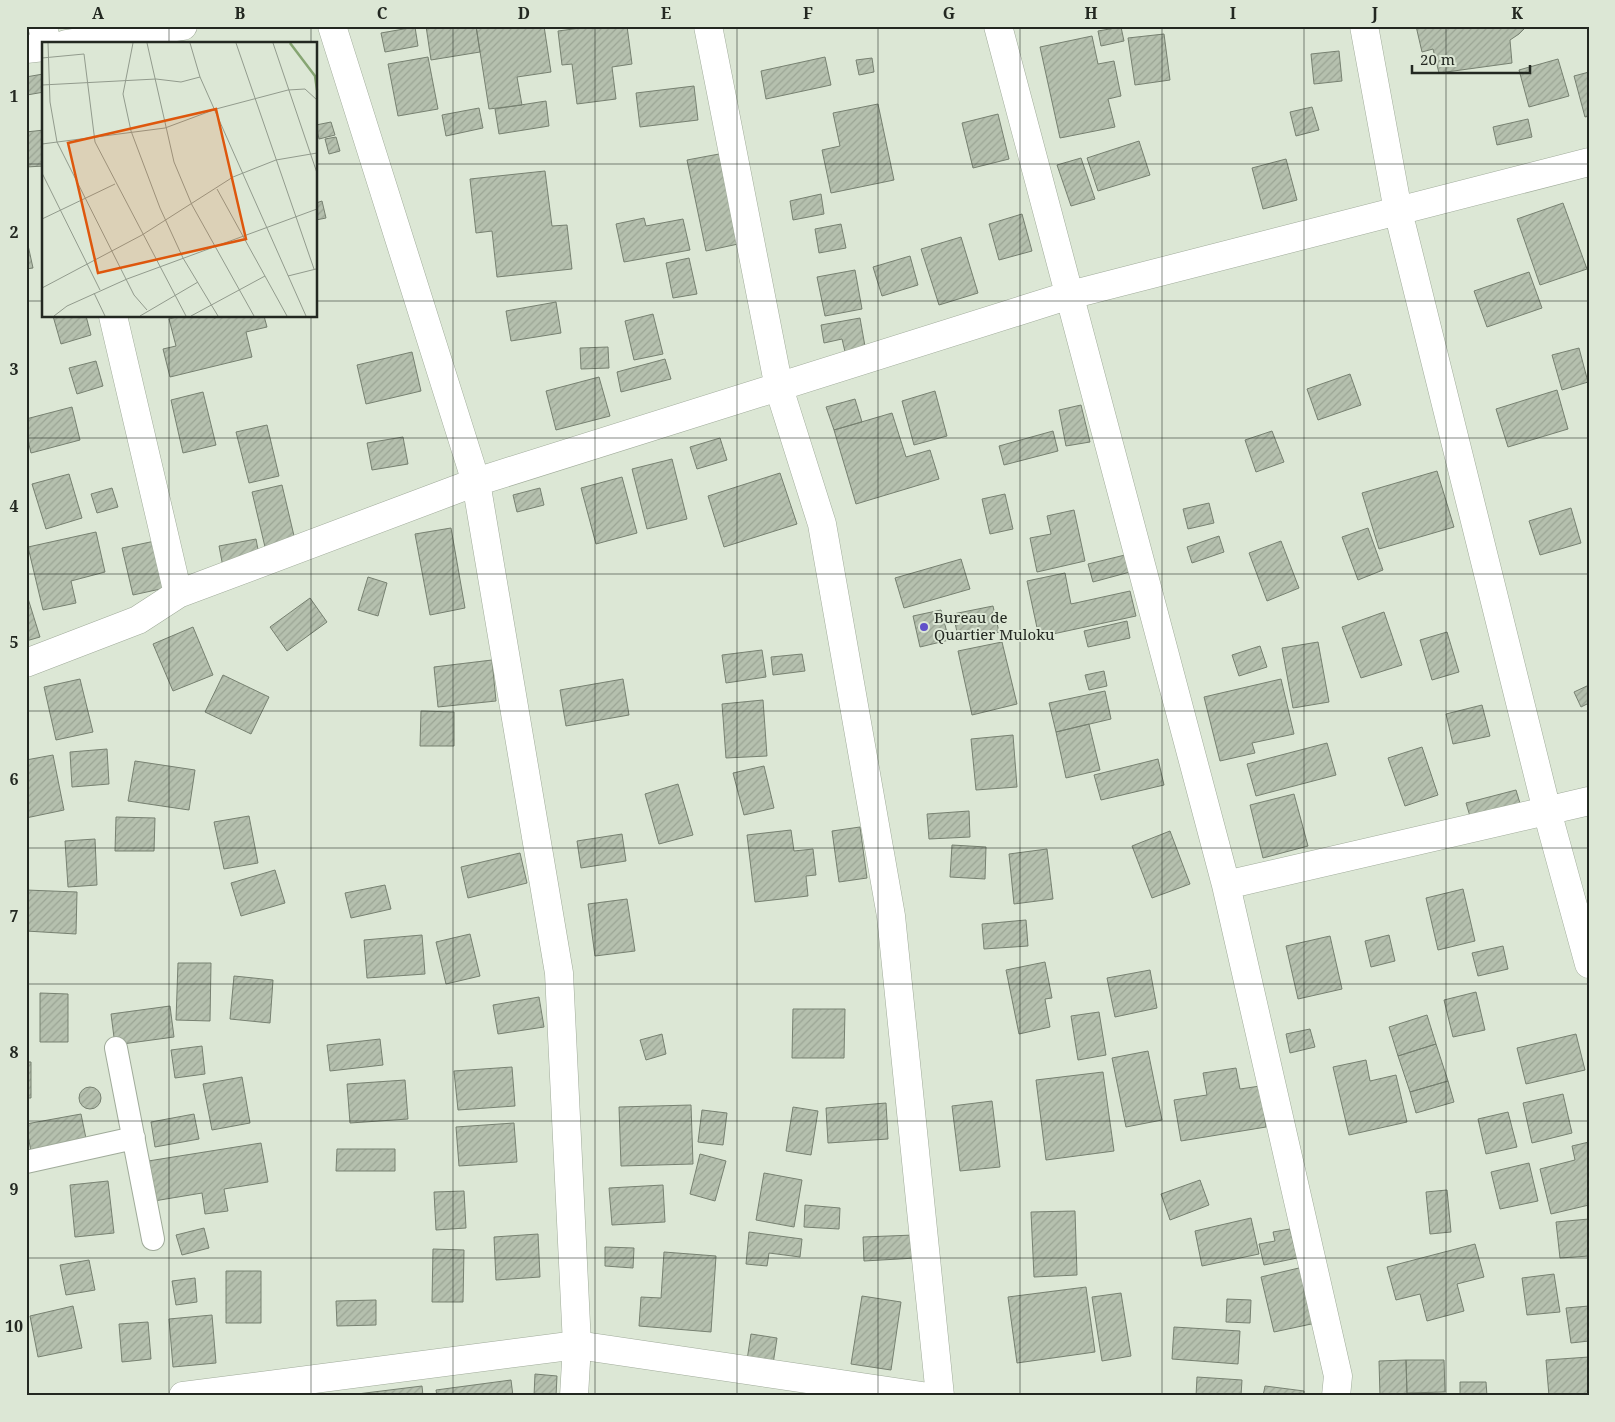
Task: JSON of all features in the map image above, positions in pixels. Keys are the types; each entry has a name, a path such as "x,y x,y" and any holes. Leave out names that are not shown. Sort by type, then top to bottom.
{"street":[{"path":"42,26 47,42"},
{"path":"79,42 183,26"},
{"path":"332,26 476,482 559,973 576,1344 574,1396"},
{"path":"708,26 778,388 822,524 891,916 940,1396"},
{"path":"998,26 1226,885 1338,1376 1336,1396"},
{"path":"1364,26 1398,211 1547,811 1589,964"},
{"path":"26,49 42,47"},
{"path":"26,663 138,620 178,594 476,482 1070,295 1589,162"},
{"path":"112,318 178,594"},
{"path":"1226,885 1589,801"},
{"path":"183,1396 576,1344 922,1396"}],"lane":[{"path":"116,1048 153,1239"},
{"path":"26,1162 134,1138"}],"building":[{"path":"426,26 476,26 480,52 431,60"},
{"path":"476,26 544,26 551,72 517,77 522,105 489,109"},
{"path":"596,26 627,26 632,64 612,67 616,99 577,104 572,64 562,65 558,31"},
{"path":"1416,26 1527,26 1510,40 1512,63 1439,73 1433,49 1422,52"},
{"path":"415,27 418,46 385,52 381,33"},
{"path":"1121,27 1124,41 1101,46 1098,31"},
{"path":"1164,34 1170,80 1135,85 1128,38"},
{"path":"1092,36 1098,64 1114,61 1121,96 1108,99 1115,127 1060,138 1040,47"},
{"path":"1339,51 1342,81 1314,84 1311,54"},
{"path":"428,57 438,109 398,116 388,64"},
{"path":"825,57 831,85 766,99 761,71"},
{"path":"872,58 874,72 859,75 856,60"},
{"path":"1558,59 1569,96 1529,107 1519,70"},
{"path":"1589,72 1589,116 1585,117 1574,76"},
{"path":"42,74 42,92 27,95 26,77"},
{"path":"694,86 698,120 640,127 636,93"},
{"path":"546,101 549,126 499,134 495,109"},
{"path":"878,104 894,180 831,193 822,150 840,146 833,113"},
{"path":"1312,107 1319,130 1296,136 1290,112"},
{"path":"479,108 483,128 446,136 442,115"},
{"path":"998,114 1009,159 973,168 962,123"},
{"path":"1528,119 1532,137 1497,145 1493,127"},
{"path":"331,122 335,135 319,139 318,125"},
{"path":"42,130 42,166 26,167 26,132"},
{"path":"336,137 340,151 329,154 325,139"},
{"path":"1139,141 1150,175 1098,191 1087,158"},
{"path":"719,154 738,244 706,251 687,160"},
{"path":"1081,158 1095,199 1071,206 1057,165"},
{"path":"1286,159 1297,200 1263,209 1252,168"},
{"path":"545,171 552,226 567,225 572,269 497,277 492,231 476,233 470,179"},
{"path":"821,194 824,214 793,220 790,201"},
{"path":"322,201 326,218 318,220 318,202"},
{"path":"1563,203 1587,269 1540,285 1517,219"},
{"path":"1022,214 1032,251 999,260 989,224"},
{"path":"644,218 646,226 683,219 690,250 624,262 616,224"},
{"path":"841,224 846,248 819,253 815,229"},
{"path":"26,236 33,268 26,269"},
{"path":"961,237 978,293 939,305 921,249"},
{"path":"910,256 918,285 882,296 873,267"},
{"path":"689,258 697,294 673,298 666,263"},
{"path":"855,270 862,309 825,316 817,277"},
{"path":"1529,272 1542,308 1487,327 1474,291"},
{"path":"556,302 561,333 511,341 506,311"},
{"path":"653,314 663,354 634,360 625,321"},
{"path":"54,318 87,318 91,335 61,344"},
{"path":"265,318 267,327 246,332 252,357 170,377 163,349 176,346 169,319"},
{"path":"860,318 866,352 846,356 842,339 824,343 821,325"},
{"path":"608,347 609,368 581,369 580,348"},
{"path":"1579,348 1588,382 1562,390 1552,355"},
{"path":"412,352 421,391 366,404 357,365"},
{"path":"665,359 671,379 621,392 617,372"},
{"path":"96,361 103,386 77,394 69,368"},
{"path":"1350,374 1361,405 1318,420 1307,389"},
{"path":"599,377 610,416 556,430 546,391"},
{"path":"1557,390 1568,429 1508,447 1496,409"},
{"path":"935,391 947,436 914,445 902,401"},
{"path":"203,392 216,445 183,453 171,400"},
{"path":"855,399 862,422 834,430 826,407"},
{"path":"1081,405 1090,442 1066,446 1059,410"},
{"path":"72,407 80,440 31,453 26,432 26,419"},
{"path":"892,413 906,457 930,450 939,479 856,504 834,430"},
{"path":"267,425 279,476 249,483 236,432"},
{"path":"1053,431 1058,451 1004,465 999,446"},
{"path":"1272,431 1284,462 1256,472 1245,440"},
{"path":"403,437 408,464 372,470 367,443"},
{"path":"720,438 727,460 697,469 690,447"},
{"path":"672,459 687,519 647,529 632,469"},
{"path":"1437,471 1454,527 1379,549 1362,493"},
{"path":"780,473 797,524 724,547 708,496"},
{"path":"69,474 82,518 46,529 32,484"},
{"path":"622,477 637,533 596,544 581,488"},
{"path":"282,485 295,540 265,547 252,492"},
{"path":"112,488 118,507 97,513 91,494"},
{"path":"540,488 544,505 517,512 513,495"},
{"path":"1005,494 1013,529 990,534 982,499"},
{"path":"1209,503 1214,523 1188,529 1183,509"},
{"path":"1571,508 1581,543 1540,555 1529,521"},
{"path":"1074,510 1085,561 1037,572 1030,538 1051,534 1047,516"},
{"path":"451,528 465,608 430,615 415,534"},
{"path":"1368,528 1383,570 1358,580 1342,537"},
{"path":"96,532 105,572 71,581 76,603 43,610 28,547"},
{"path":"1219,536 1224,552 1192,563 1187,547"},
{"path":"256,539 260,560 223,567 219,546"},
{"path":"155,541 165,588 133,595 122,548"},
{"path":"1281,541 1299,588 1267,601 1249,553"},
{"path":"1125,555 1130,572 1093,582 1088,564"},
{"path":"961,559 970,589 904,608 895,578"},
{"path":"1065,573 1071,604 1130,591 1136,616 1039,637 1027,581"},
{"path":"368,577 387,583 378,616 358,610"},
{"path":"26,592 40,637 26,641"},
{"path":"310,598 327,622 287,651 270,627"},
{"path":"993,606 999,632 959,641 953,614"},
{"path":"941,610 949,640 920,647 913,616"},
{"path":"1384,612 1402,665 1361,678 1342,627"},
{"path":"1127,621 1130,638 1088,647 1084,631"},
{"path":"193,627 213,675 173,691 153,644"},
{"path":"1447,632 1459,672 1432,680 1420,640"},
{"path":"1002,642 1017,704 972,715 958,651"},
{"path":"1318,642 1329,702 1293,708 1282,648"},
{"path":"1260,646 1267,667 1239,676 1232,655"},
{"path":"762,650 766,677 726,683 722,655"},
{"path":"802,654 805,671 773,675 771,657"},
{"path":"492,660 496,701 438,707 434,667"},
{"path":"1104,671 1107,686 1089,690 1085,675"},
{"path":"223,675 269,697 251,734 205,712"},
{"path":"80,679 93,732 56,740 44,687"},
{"path":"623,679 629,715 566,726 560,690"},
{"path":"1281,679 1294,734 1252,743 1255,753 1220,761 1204,697"},
{"path":"1589,685 1589,703 1581,707 1574,692"},
{"path":"1105,691 1111,719 1056,732 1049,703"},
{"path":"763,700 767,756 726,758 722,704"},
{"path":"1482,705 1490,736 1453,744 1446,714"},
{"path":"421,711 454,712 454,746 420,746"},
{"path":"1089,724 1100,770 1066,778 1056,732"},
{"path":"1013,735 1017,787 976,790 971,739"},
{"path":"1327,743 1336,775 1256,796 1247,764"},
{"path":"1422,747 1438,795 1405,806 1388,758"},
{"path":"107,749 109,784 72,787 70,752"},
{"path":"53,755 64,810 26,818 26,760"},
{"path":"1158,759 1164,785 1101,800 1094,775"},
{"path":"135,761 195,770 189,810 128,801"},
{"path":"764,766 774,808 744,815 733,773"},
{"path":"678,784 693,835 659,844 645,794"},
{"path":"1516,790 1522,810 1472,823 1466,803"},
{"path":"1294,794 1308,846 1263,858 1250,805"},
{"path":"969,811 970,837 929,839 927,814"},
{"path":"249,816 258,863 224,869 214,822"},
{"path":"116,817 155,818 154,851 115,851"},
{"path":"860,827 867,878 839,882 832,831"},
{"path":"791,830 794,851 813,849 816,875 806,876 808,896 755,902 747,835"},
{"path":"1170,831 1190,884 1152,898 1132,846"},
{"path":"622,834 626,861 581,868 577,841"},
{"path":"95,839 97,885 68,887 65,841"},
{"path":"952,845 986,847 985,879 950,877"},
{"path":"1047,849 1053,899 1014,904 1009,854"},
{"path":"520,853 527,883 468,898 461,867"},
{"path":"275,870 285,903 241,916 231,883"},
{"path":"385,885 391,909 351,918 345,893"},
{"path":"1463,889 1475,941 1438,950 1426,898"},
{"path":"26,890 77,892 76,934 26,931"},
{"path":"627,899 635,951 595,956 588,904"},
{"path":"1026,920 1028,946 984,949 982,924"},
{"path":"470,934 480,976 446,984 436,942"},
{"path":"422,935 425,974 367,978 364,940"},
{"path":"1389,935 1395,961 1371,967 1365,941"},
{"path":"1330,936 1342,989 1298,999 1286,946"},
{"path":"1503,946 1508,969 1478,976 1472,953"},
{"path":"1045,962 1052,998 1045,999 1050,1027 1019,1034 1006,970"},
{"path":"178,963 211,963 210,1021 176,1020"},
{"path":"1150,970 1157,1008 1115,1017 1107,978"},
{"path":"234,976 273,980 270,1023 230,1019"},
{"path":"1476,992 1485,1030 1453,1037 1444,1000"},
{"path":"40,993 68,994 68,1042 40,1042"},
{"path":"539,997 544,1027 498,1034 493,1005"},
{"path":"170,1006 174,1037 115,1045 111,1014"},
{"path":"793,1009 845,1009 844,1058 792,1058"},
{"path":"1099,1012 1106,1055 1078,1060 1071,1016"},
{"path":"1427,1015 1436,1044 1398,1056 1389,1027"},
{"path":"1310,1029 1315,1047 1290,1053 1286,1034"},
{"path":"662,1034 666,1054 646,1060 640,1040"},
{"path":"1576,1034 1585,1070 1526,1084 1517,1048"},
{"path":"380,1039 383,1065 330,1071 327,1045"},
{"path":"1436,1044 1448,1081 1410,1092 1398,1056"},
{"path":"202,1046 205,1074 175,1078 171,1050"},
{"path":"1148,1051 1162,1120 1126,1127 1112,1058"},
{"path":"1366,1060 1370,1081 1396,1075 1407,1122 1349,1135 1333,1067"},
{"path":"26,1062 31,1062 31,1098 26,1098"},
{"path":"512,1067 515,1106 458,1110 454,1071"},
{"path":"1236,1068 1240,1089 1260,1086 1266,1127 1181,1141 1174,1100 1207,1095 1203,1073"},
{"path":"1103,1072 1114,1151 1046,1160 1036,1080"},
{"path":"242,1077 250,1123 212,1130 203,1084"},
{"path":"405,1080 408,1119 350,1123 347,1084"},
{"path":"1448,1081 1454,1102 1416,1113 1410,1092"},
{"path":"90,1087 98,1090 101,1098 98,1106 90,1109 82,1106 79,1098 82,1090"},
{"path":"1563,1094 1572,1133 1532,1143 1523,1103"},
{"path":"992,1101 1000,1167 960,1171 952,1106"},
{"path":"886,1103 888,1139 828,1143 826,1108"},
{"path":"691,1105 693,1164 621,1166 619,1107"},
{"path":"793,1107 818,1111 811,1155 786,1151"},
{"path":"702,1110 727,1113 723,1145 698,1142"},
{"path":"1508,1112 1517,1147 1486,1154 1478,1119"},
{"path":"81,1114 89,1153 33,1163 26,1124"},
{"path":"194,1114 199,1139 155,1147 151,1122"},
{"path":"514,1123 517,1162 459,1166 456,1127"},
{"path":"1589,1142 1589,1205 1551,1214 1540,1169 1575,1160 1572,1146"},
{"path":"261,1143 268,1182 224,1189 228,1211 205,1214 202,1193 148,1202 142,1162"},
{"path":"337,1149 395,1149 395,1171 336,1171"},
{"path":"700,1154 726,1161 715,1201 690,1194"},
{"path":"1529,1163 1538,1201 1500,1209 1491,1172"},
{"path":"764,1173 802,1180 794,1227 756,1220"},
{"path":"1200,1180 1209,1205 1170,1220 1161,1194"},
{"path":"108,1181 114,1233 75,1237 70,1185"},
{"path":"663,1185 665,1222 612,1225 609,1188"},
{"path":"1447,1190 1451,1232 1430,1234 1426,1192"},
{"path":"464,1191 466,1228 436,1230 434,1192"},
{"path":"805,1205 840,1208 839,1229 804,1227"},
{"path":"1075,1211 1077,1275 1034,1277 1031,1212"},
{"path":"1251,1218 1259,1254 1202,1266 1195,1231"},
{"path":"1589,1219 1589,1256 1560,1258 1556,1222"},
{"path":"204,1228 209,1248 182,1255 176,1235"},
{"path":"1290,1229 1297,1258 1264,1265 1259,1244 1275,1241 1273,1232"},
{"path":"749,1232 802,1239 800,1257 769,1253 767,1266 746,1264"},
{"path":"538,1234 540,1277 496,1280 494,1237"},
{"path":"914,1235 916,1258 864,1261 863,1237"},
{"path":"1475,1244 1484,1277 1457,1284 1464,1311 1427,1321 1420,1294 1396,1300 1387,1267"},
{"path":"605,1247 634,1248 633,1268 605,1266"},
{"path":"433,1249 464,1250 463,1302 432,1302"},
{"path":"664,1252 716,1256 711,1332 639,1326 641,1297 661,1298"},
{"path":"89,1260 95,1290 66,1295 60,1265"},
{"path":"1303,1267 1316,1323 1274,1332 1261,1277"},
{"path":"226,1271 261,1271 261,1323 226,1323"},
{"path":"1554,1274 1560,1312 1527,1315 1522,1278"},
{"path":"195,1278 197,1302 176,1305 172,1281"},
{"path":"1086,1287 1095,1352 1017,1363 1008,1297"},
{"path":"1121,1293 1131,1356 1102,1361 1092,1297"},
{"path":"862,1296 901,1302 891,1370 851,1364"},
{"path":"1227,1299 1251,1300 1250,1323 1226,1322"},
{"path":"376,1300 376,1325 337,1326 336,1301"},
{"path":"73,1306 82,1348 38,1357 30,1316"},
{"path":"1589,1306 1589,1341 1571,1343 1566,1308"},
{"path":"212,1315 216,1363 173,1367 169,1319"},
{"path":"148,1322 151,1359 122,1362 119,1324"},
{"path":"1174,1327 1240,1331 1238,1364 1172,1359"},
{"path":"751,1334 777,1338 773,1364 747,1360"},
{"path":"1589,1357 1589,1396 1549,1396 1546,1360"},
{"path":"1406,1360 1407,1396 1380,1396 1379,1361"},
{"path":"1406,1360 1444,1360 1445,1392 1407,1393"},
{"path":"535,1374 557,1376 556,1396 534,1396"},
{"path":"1197,1377 1242,1380 1241,1396 1196,1396"},
{"path":"511,1380 513,1396 437,1396 436,1390"},
{"path":"1460,1382 1486,1382 1487,1396 1460,1396"},
{"path":"422,1386 423,1396 341,1396"},
{"path":"1265,1386 1304,1391 1304,1396 1263,1396"}],"place":[{"name":"Bureau de Quartier Muloku","path":"924,627"}]}
